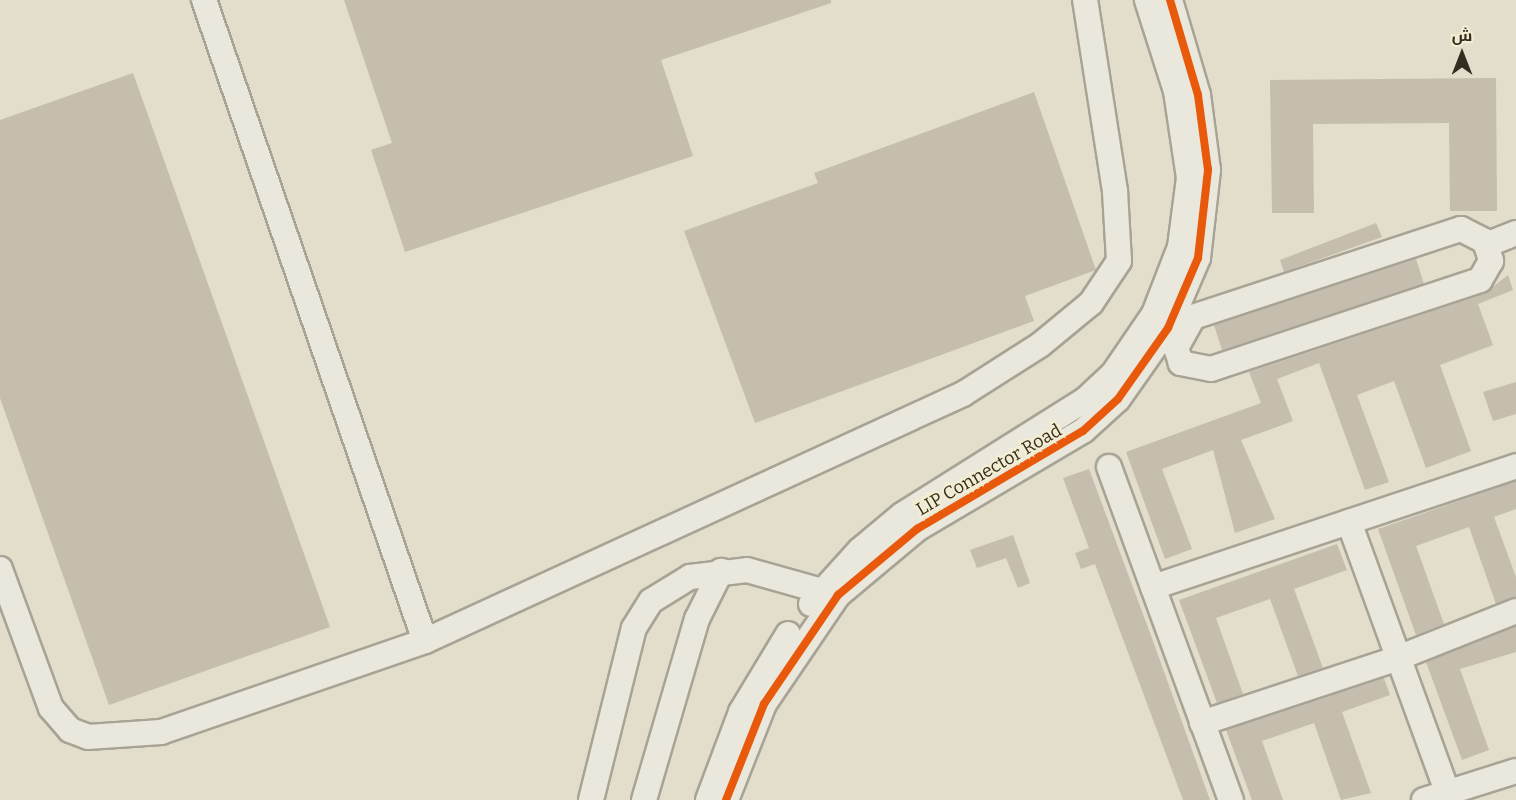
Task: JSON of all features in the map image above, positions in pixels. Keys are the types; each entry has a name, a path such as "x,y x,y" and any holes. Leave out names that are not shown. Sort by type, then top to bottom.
{"street":[{"path":"204,0 425,640"},
{"path":"0,569 51,708 70,730 88,737 161,732 425,640 963,394 1040,345 1091,303 1119,261 1115,191 1085,0"},
{"name":"LIP Connector Road","path":"708,800 765,667 830,593 902,515 1086,399 1113,374 1154,314 1180,247 1189,178 1176,91 1147,0"},
{"name":"LIP Connector Road","path":"726,800 764,704 830,593 917,529 1083,431 1130,383 1186,292 1206,212 1208,170 1198,95 1170,0"},
{"path":"1461,229 1476,234 1486,244 1491,261 1480,280 1211,369 1181,363 1176,348 1193,317 1461,229"},
{"path":"1486,244 1516,233"},
{"path":"1186,292 1193,317"},
{"path":"1153,587 1516,466"},
{"path":"1109,467 1231,800"},
{"path":"1349,522 1448,796"},
{"path":"591,800 634,628 666,589 690,577 722,571 747,570 830,593"},
{"path":"644,800 697,619 722,571"},
{"path":"1202,723 1398,658 1516,611"},
{"path":"1424,800 1448,796 1516,771"}],"building":[{"path":"344,0 831,0 831,3 661,60 693,156 405,252 371,150 392,143"},
{"path":"133,73 330,627 109,705 0,398 0,120"},
{"path":"1496,78 1497,211 1450,211 1449,123 1313,124 1314,213 1272,213 1270,80"},
{"path":"1034,92 1096,270 1025,296 1034,321 755,423 684,231 818,183 814,173"},
{"path":"1376,223 1382,237 1284,272 1280,260"},
{"path":"1416,259 1424,284 1222,350 1214,325"},
{"path":"1508,275 1513,290 1478,304 1493,345 1440,365 1471,451 1426,468 1394,381 1357,395 1389,482 1365,490 1319,363 1277,379 1293,421 1241,440 1275,519 1235,533 1213,450 1162,469 1192,549 1165,559 1126,452 1261,403 1249,372 1484,294"},
{"path":"1516,382 1516,414 1493,421 1483,392"},
{"path":"1089,469 1210,800 1183,800 1095,564 1081,569 1075,553 1089,548 1063,478"},
{"path":"1516,481 1516,509 1494,517 1516,577 1516,597 1496,604 1469,527 1416,546 1444,624 1416,635 1378,529"},
{"path":"1013,535 1030,583 1018,588 1006,558 977,568 970,550"},
{"path":"1337,544 1347,570 1294,589 1323,668 1298,676 1270,599 1216,618 1243,694 1217,703 1179,600"},
{"path":"1516,626 1516,652 1460,669 1489,750 1462,760 1426,662"},
{"path":"1384,678 1390,695 1342,712 1371,793 1341,800 1314,723 1262,741 1283,800 1252,800 1226,730"}],"cycle path":[{"path":"726,800 764,704 838,595 917,529 1083,431 1118,399 1168,328 1198,258 1208,170 1198,95 1170,0"}]}
